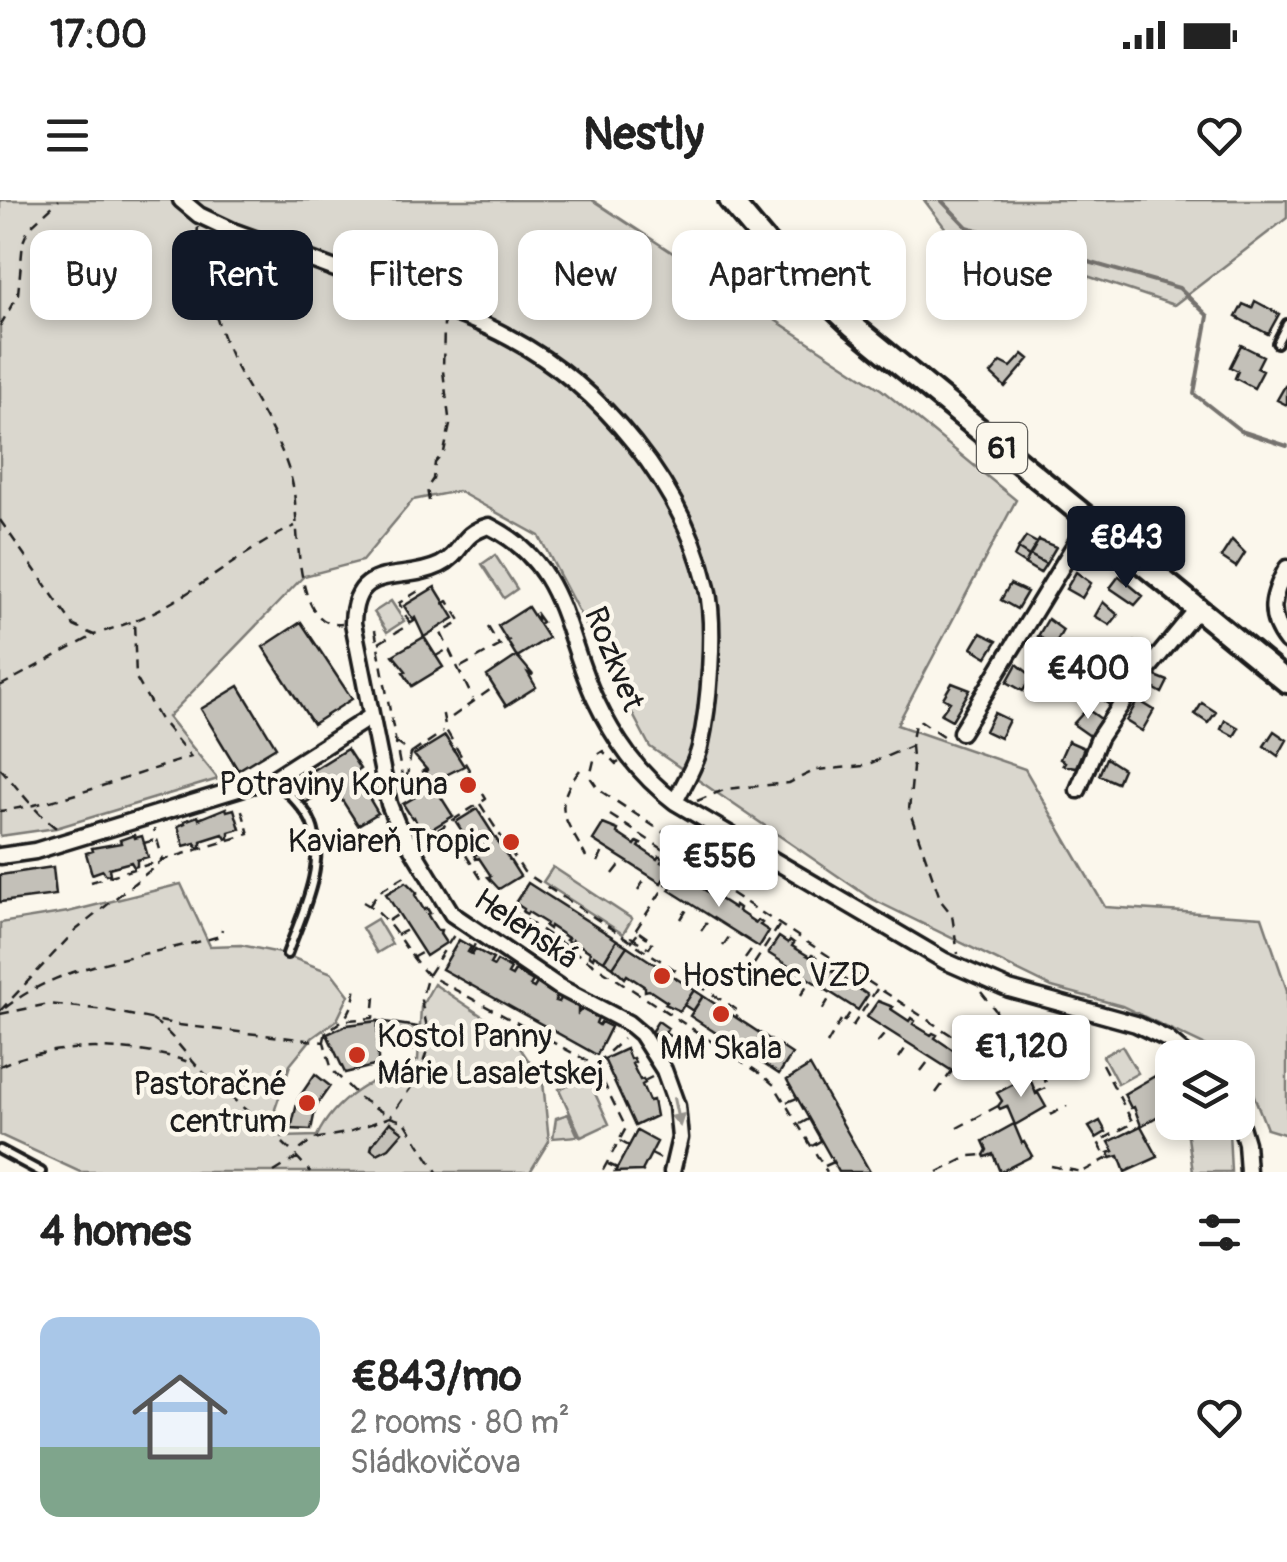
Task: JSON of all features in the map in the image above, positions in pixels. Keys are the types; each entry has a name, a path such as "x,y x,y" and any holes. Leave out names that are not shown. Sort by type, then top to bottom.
{"main road":[{"name":"61","path":"730,200 766,244 853,326 1287,682"}],"street":[{"path":"181,200 200,215 233,231 333,268"},
{"path":"471,320 511,338 572,380 610,414 645,456 682,518 708,588 710,653 700,750 675,802"},
{"path":"961,732 1090,520"},
{"name":"Rozkvet","path":"354,623 358,593 368,584 384,576 440,565 455,554 474,530 489,526 507,535 535,560 556,589 594,696 627,756 647,781 675,802 876,923 960,968 1009,989 1136,1024 1168,1040"},
{"path":"1287,568 1274,592 1271,613 1287,642"},
{"path":"1078,790 1099,738 1132,687 1198,608"},
{"name":"Helenská","path":"354,623 392,812 417,865 452,914 558,986 628,1022 641,1034 664,1070 677,1106 680,1138 670,1167"},
{"path":"0,856 36,851 274,778 370,717"},
{"path":"1245,1140 1248,1172"}],"lane":[{"path":"1277,343 1287,324"},
{"path":"274,778 311,820 318,855 287,954"},
{"path":"0,1150 41,1172"}],"path":[{"path":"0,326 18,294 23,242 29,228 60,200"},
{"path":"200,215 197,234 202,275 223,338 271,426 293,486 295,526 308,605 331,626 354,623"},
{"path":"430,500 426,488 444,452 450,425 442,371 445,320"},
{"path":"0,520 74,626 94,635"},
{"path":"0,686 94,635 160,610 266,540 295,526"},
{"path":"410,624 399,603 420,590"},
{"path":"443,604 448,600 462,622 442,633 473,699"},
{"path":"0,811 35,806 191,757 158,718 136,678 134,620"},
{"path":"376,645 416,620"},
{"path":"488,627 499,646"},
{"path":"374,630 404,784"},
{"path":"460,668 510,640"},
{"path":"436,656 449,649"},
{"path":"452,717 494,687"},
{"path":"419,842 486,799 446,730 442,710"},
{"path":"960,968 952,915 941,901 909,810 915,723 921,721 948,739 961,732"},
{"path":"396,796 404,784 411,753 446,730"},
{"path":"394,740 411,753"},
{"path":"696,802 726,788 788,783 816,770 864,766 911,746"},
{"path":"627,756 616,764 603,751 594,756 590,777 599,790 690,850"},
{"path":"0,768 35,806 40,817 59,830 62,842"},
{"path":"404,784 426,769"},
{"path":"580,770 564,790 562,810 586,857"},
{"path":"91,882 250,834 238,798"},
{"path":"479,803 516,865 539,886 740,1012 736,1018"},
{"path":"236,816 243,814"},
{"path":"610,815 976,1051 1032,1068 1044,1076 1048,1087 1036,1093"},
{"path":"449,835 451,821"},
{"path":"617,829 621,822"},
{"path":"152,823 163,860"},
{"path":"414,832 423,848 449,835"},
{"path":"449,835 455,838 494,899 622,979 774,1085 826,1170 834,1162"},
{"path":"455,838 461,835"},
{"path":"639,844 644,836"},
{"path":"144,843 157,840"},
{"path":"598,862 605,847"},
{"path":"661,858 666,851"},
{"path":"469,861 475,858"},
{"path":"0,1012 76,930 163,860"},
{"path":"613,874 624,860"},
{"path":"732,884 747,860"},
{"path":"631,942 638,932 653,942 648,948 631,937 682,861"},
{"path":"370,905 378,892 417,865"},
{"path":"694,878 698,871"},
{"path":"638,890 648,875"},
{"path":"482,883 489,879"},
{"path":"715,892 720,886"},
{"path":"738,907 742,900"},
{"path":"363,902 388,921 428,975 596,1065 626,1128 602,1172"},
{"path":"681,919 691,903"},
{"path":"388,921 399,914"},
{"path":"760,921 764,914"},
{"path":"701,932 712,916"},
{"path":"754,964 780,924"},
{"path":"0,1012 22,994 71,974 145,951 178,948 220,936 222,929"},
{"path":"397,936 409,929"},
{"path":"722,946 733,930"},
{"path":"274,1172 298,1157 314,1138 346,1133 390,1117 420,1076 430,1041 422,1000 428,975 456,932"},
{"path":"792,942 797,935"},
{"path":"470,953 476,943"},
{"path":"746,958 755,944"},
{"path":"814,956 818,949"},
{"path":"412,958 423,952"},
{"path":"836,970 841,964"},
{"path":"777,981 787,965"},
{"path":"858,984 863,978"},
{"path":"801,995 810,980"},
{"path":"460,992 466,982"},
{"path":"346,1020 354,1007 356,985"},
{"path":"852,1027 878,988"},
{"path":"978,988 996,1011 1001,1029"},
{"path":"478,1001 484,992"},
{"path":"823,1009 832,994"},
{"path":"375,998 373,1018 346,1020 326,1032 324,1042 332,1070 360,1098 405,1122 437,1172"},
{"path":"890,1005 895,998"},
{"path":"716,1004 719,999"},
{"path":"495,1011 500,1001"},
{"path":"0,1012 49,1004 147,1016 179,1025 324,1042"},
{"path":"828,1044 854,1008"},
{"path":"512,1020 517,1010"},
{"path":"913,1020 918,1013"},
{"path":"147,1016 162,1026 222,1091 252,1112 310,1172"},
{"path":"701,1034 706,1027"},
{"path":"935,1034 939,1027"},
{"path":"546,1038 550,1029"},
{"path":"877,1043 888,1030"},
{"path":"596,1065 629,1033"},
{"path":"665,1033 686,1046"},
{"path":"560,1046 565,1037"},
{"path":"721,1048 726,1040"},
{"path":"957,1048 962,1041"},
{"path":"898,1058 909,1043"},
{"path":"0,1066 18,1057 76,1050 171,1055 195,1065"},
{"path":"586,1060 591,1052"},
{"path":"740,1060 744,1052"},
{"path":"921,1071 931,1058"},
{"path":"1051,1166 1082,1172 1109,1158 1098,1142 1133,1123 1102,1064"},
{"path":"761,1074 766,1066"},
{"path":"936,1093 952,1071"},
{"path":"644,1081 658,1074"},
{"path":"604,1085 614,1080"},
{"path":"610,1099 621,1095"},
{"path":"786,1103 797,1098"},
{"path":"957,1128 998,1106"},
{"path":"1050,1114 1067,1106"},
{"path":"799,1125 810,1119"},
{"path":"624,1125 633,1122"},
{"path":"811,1146 822,1140"},
{"path":"618,1141 629,1146"},
{"path":"651,1154 670,1167"},
{"path":"938,1172 970,1156 984,1154"},
{"path":"606,1164 617,1168"}],"shaded area":[{"path":"0,200 592,200 638,230 518,230 518,320 652,320 652,239 672,252 672,320 775,320 882,390 1016,500 897,725 1025,769 1105,907 1262,917 1287,990 1287,1135 1267,1129 1255,1098 1255,1040 1193,1040 1122,1006 1052,987 870,898 650,747 539,536 458,491 413,500 362,561 304,576 168,717 218,779 56,828 0,836"},
{"path":"924,200 1287,200 1287,218 1174,305 1087,276 1087,230 946,229"},
{"path":"495,555 517,589 504,598 482,564"},
{"path":"391,601 404,621 387,632 374,612"},
{"path":"553,867 632,919 623,934 543,882"},
{"path":"181,884 210,946 241,945 280,953 332,973 349,995 337,1020 312,1038 290,1065 275,1109 282,1137 317,1136 325,1121 347,1098 418,1060 421,1007 434,984 512,1036 543,1082 549,1141 530,1172 80,1172 0,1135 0,923 68,912"},
{"path":"377,919 392,944 377,953 362,928"},
{"path":"1122,1046 1138,1073 1118,1084 1103,1056"},
{"path":"587,1076 609,1124 581,1137 559,1089"},
{"path":"568,1114 578,1136 553,1138 556,1118"},
{"path":"1188,1140 1229,1140 1231,1172 1193,1172"}],"building":[{"path":"1255,301 1279,314 1268,334 1236,317 1243,304 1252,308"},
{"path":"1241,345 1263,356 1257,368 1263,371 1254,388 1235,378 1238,371 1230,367"},
{"path":"1023,354 1029,359 1005,387 991,374 1001,362 1011,367"},
{"path":"1287,387 1287,405 1277,400"},
{"path":"1026,537 1037,543 1029,556 1018,549"},
{"path":"1039,540 1056,547 1046,564 1030,555"},
{"path":"1232,540 1245,553 1236,567 1221,557"},
{"path":"1018,549 1029,556 1025,564 1014,557"},
{"path":"1030,555 1046,564 1040,573 1025,564"},
{"path":"1076,572 1091,583 1082,598 1066,589"},
{"path":"1119,576 1143,596 1135,605 1110,588"},
{"path":"1010,584 1027,592 1017,609 1001,600"},
{"path":"435,587 454,618 424,637 404,606"},
{"path":"1103,602 1118,615 1110,625 1095,616"},
{"path":"528,607 542,622 539,624 548,638 517,657 498,626"},
{"path":"1048,619 1063,630 1054,646 1038,636"},
{"path":"301,622 352,699 313,724 263,647"},
{"path":"981,633 997,641 987,657 972,648"},
{"path":"424,637 443,667 412,686 393,655"},
{"path":"1134,642 1147,651 1128,678 1109,664 1121,648 1127,653"},
{"path":"517,656 533,675 528,673 536,687 506,706 487,676"},
{"path":"1017,664 1032,676 1023,691 1007,682"},
{"path":"1153,675 1168,681 1162,693 1148,685"},
{"path":"1106,681 1120,691 1110,705 1093,694"},
{"path":"952,683 970,690 952,720 941,714 950,702 943,698"},
{"path":"239,686 276,747 238,770 201,709"},
{"path":"1138,700 1154,710 1142,731 1126,721"},
{"path":"1202,703 1216,712 1208,723 1195,714"},
{"path":"1087,709 1101,719 1090,736 1073,724"},
{"path":"994,713 1009,720 1000,738 985,731"},
{"path":"1225,720 1239,728 1234,736 1221,729"},
{"path":"1274,731 1287,740 1278,756 1264,746"},
{"path":"445,736 464,766 434,786 414,755"},
{"path":"1068,741 1084,748 1076,767 1063,765 1065,762 1060,759"},
{"path":"347,749 360,769 354,773 378,813 358,825 333,786 305,803 292,783"},
{"path":"1106,758 1123,769 1117,783 1099,775"},
{"path":"434,786 453,816 422,835 403,804"},
{"path":"226,808 234,809 240,829 229,832 226,839 223,834 201,841 198,848 195,843 184,846 178,826"},
{"path":"477,809 520,876 499,889 476,859 477,854 465,835 462,837 456,822"},
{"path":"603,824 618,830 635,845 641,844 639,847 657,859 663,859 661,862 671,868 661,883 593,840"},
{"path":"134,835 142,836 148,857 137,860 134,867 131,862 109,868 110,874 103,870 92,874 86,853"},
{"path":"53,867 56,895 0,902 0,875"},
{"path":"680,874 689,880 691,877 734,908 735,905 756,923 762,923 769,931 759,947 669,890"},
{"path":"406,882 417,893 424,910 427,908 446,943 426,956 386,894"},
{"path":"528,883 617,940 604,961 594,955 593,958 572,940 571,943 546,923 523,912 515,903"},
{"path":"779,937 788,943 790,940 792,946 816,957 814,960 833,972 834,969 855,986 857,983 868,995 858,1010 768,953"},
{"path":"459,940 471,947 468,952 472,954 475,949 493,959 490,964 494,966 497,961 511,969 508,974 512,976 515,971 533,981 530,986 534,988 537,983 558,995 555,1001 562,997 578,1007 578,1013 582,1009 598,1018 599,1025 601,1022 611,1027 597,1055 442,969"},
{"path":"617,940 627,946 613,967 604,961"},
{"path":"627,946 694,990 680,1011 613,967"},
{"path":"694,990 703,996 693,1011 684,1005"},
{"path":"703,996 792,1054 779,1074 690,1016"},
{"path":"878,1001 893,1007 909,1021 911,1018 913,1024 937,1035 935,1038 953,1050 959,1049 957,1052 967,1058 957,1074 867,1017"},
{"name":"Kostol Panny Márie Lasaletskej","path":"378,1021 378,1065 345,1073 327,1034 347,1025"},
{"path":"378,1021 418,1027 413,1050 377,1045"},
{"path":"658,1021 668,1028 662,1038 651,1032"},
{"path":"626,1049 645,1083 642,1085 649,1101 653,1100 656,1116 635,1126 604,1059"},
{"path":"810,1066 870,1172 839,1172 787,1080"},
{"name":"Pastoračné centrum","path":"315,1074 330,1086 316,1106 311,1130 291,1129 298,1099"},
{"path":"1029,1076 1046,1107 1015,1125 1007,1106 998,1106 1002,1101 997,1093"},
{"path":"1155,1076 1155,1118 1141,1126 1124,1094"},
{"path":"1100,1121 1106,1132 1096,1138 1089,1127"},
{"path":"390,1122 403,1132 389,1148 377,1154 372,1145"},
{"path":"1014,1124 1032,1156 1000,1172 993,1154 985,1157 983,1141"},
{"path":"1141,1126 1158,1157 1125,1172 1119,1156 1111,1158 1109,1153 1114,1151 1109,1142"},
{"path":"637,1131 657,1142 642,1171 615,1172"}],"waterway":[{"path":"941,200 967,227 1179,288 1208,316 1194,394 1241,431 1287,446"}],"place":[{"name":"Potraviny Koruna","path":"468,785"},
{"name":"Kaviareň Tropic","path":"511,842"},
{"name":"Hostinec VZD","path":"662,976"},
{"name":"MM Skala","path":"721,1014"},
{"name":"Kostol Panny Márie Lasaletskej","path":"357,1055"},
{"name":"Pastoračné centrum","path":"307,1103"}]}
